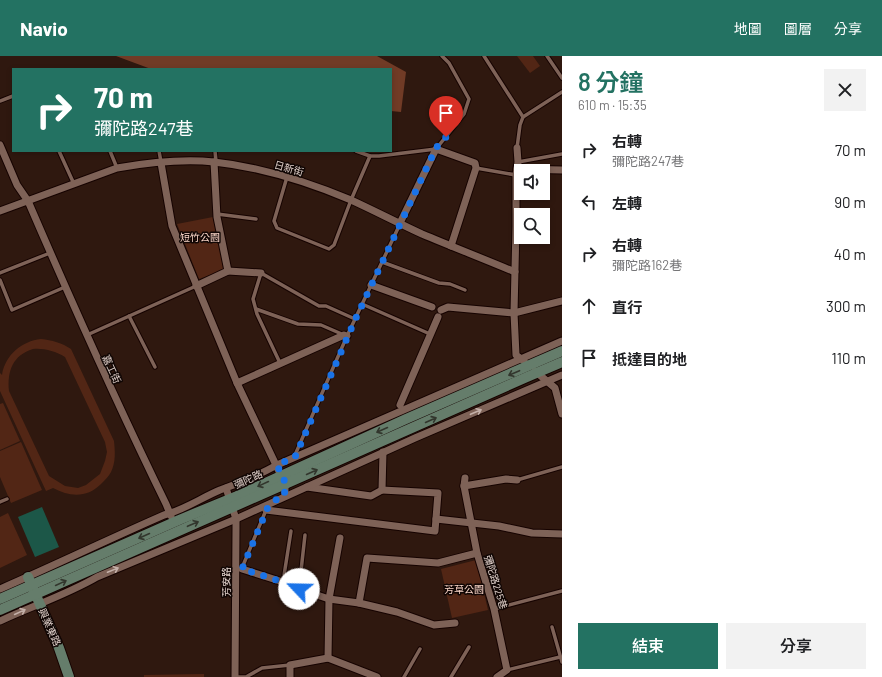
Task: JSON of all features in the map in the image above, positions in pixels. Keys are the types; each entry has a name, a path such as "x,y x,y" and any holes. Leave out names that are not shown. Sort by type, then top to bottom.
{"street":[{"name":"嘉工街","path":"0,145 17,185 28,202 86,336 172,523 177,544"},
{"path":"400,223 436,148 475,163 476,168 451,246"},
{"path":"517,148 517,164"},
{"name":"日新街","path":"0,211 28,202 117,168 132,165 185,161 215,162 247,167 287,177 351,200 451,246 515,272"},
{"path":"215,162 217,214 228,271"},
{"path":"161,163 172,226 237,383 284,480 284,496"},
{"path":"550,170 562,170"},
{"path":"516,200 514,314 516,354 555,388 562,414"},
{"path":"196,286 228,271 261,273"},
{"path":"370,285 432,307"},
{"path":"407,420 430,334 439,313 448,307 514,314 562,301"},
{"path":"237,383 346,335"},
{"name":"彌陀路","path":"0,599 88,575 177,544 384,452 407,420 529,366 562,341"},
{"name":"彌陀路","path":"0,621 78,553 231,504 407,420 562,351"},
{"name":"彌陀路","path":"529,366 562,362"},
{"name":"彌陀路","path":"88,575 226,488 265,472 295,457 407,420 548,382 562,375"},
{"path":"382,490 384,452"},
{"name":"彌陀路225巷","path":"465,478 464,486 477,553 494,609 507,670"},
{"path":"464,486 506,479 517,480"},
{"path":"266,510 435,531 438,493 382,490 370,496 307,486"},
{"name":"芳安路","path":"226,488 236,519 235,677"},
{"path":"436,519 499,526 532,533 562,534"},
{"path":"328,658 329,599 340,538"},
{"path":"78,553 88,575"},
{"path":"359,603 367,558 438,563 477,553"},
{"path":"242,569 329,599 359,603 397,612 434,625 455,623"},
{"name":"彌陀路","path":"0,589 34,590"},
{"name":"彌陀路","path":"0,610 34,590"},
{"name":"興業東路","path":"34,590 59,648 69,677"},
{"path":"290,677 290,665 328,658 377,677"},
{"path":"497,677 507,670"}],"lane":[{"path":"359,152 370,156 379,156 436,148 464,114 469,99 449,63 442,56"},
{"path":"484,56 523,117"},
{"path":"547,56 562,78"},
{"path":"517,148 520,125 523,117 562,92"},
{"path":"0,100 12,96"},
{"path":"60,152 74,184"},
{"path":"110,152 117,168"},
{"path":"159,152 161,163"},
{"path":"215,152 215,162"},
{"path":"532,164 562,154"},
{"path":"287,177 274,221 277,228 329,249 334,245 370,156"},
{"path":"476,168 514,169"},
{"path":"217,214 256,219"},
{"path":"295,457 346,335 355,320 400,223"},
{"path":"0,273 50,253"},
{"path":"382,262 438,283 450,284 465,290"},
{"path":"280,363 253,299 261,273 319,306 326,306 355,320"},
{"path":"0,280 12,310 65,287"},
{"path":"86,336 196,286"},
{"path":"362,304 430,334"},
{"path":"256,309 298,324 321,325 346,335"},
{"path":"129,316 155,368"},
{"path":"517,480 562,467"},
{"path":"0,502 7,499"},
{"path":"236,577 242,569 266,510 277,499"},
{"path":"283,582 291,531"},
{"path":"299,589 305,535"},
{"path":"494,609 562,591"},
{"path":"552,627 562,662"},
{"path":"451,677 469,647"},
{"path":"404,677 420,649"},
{"path":"507,670 560,657"},
{"path":"235,677 246,677 262,668 290,665"}],"green space":[{"path":"517,56 533,56 540,66 530,73"},
{"name":"短竹公園","path":"213,217 224,270 199,279 177,224"},
{"path":"41,339 53,341 71,349 114,441 115,453 113,468 101,484 90,492 78,495 66,493 53,488 46,491 0,391 0,373 2,375 11,355 21,346 34,340","holes":["33,349 49,350 65,357 105,442 107,452 100,474 86,485 78,488 65,486 49,476 9,391 9,377 13,365 21,355"]},
{"path":"3,403 20,441 0,450 0,404"},
{"path":"21,442 42,490 11,503 0,477 0,451"},
{"path":"8,513 27,555 0,568 0,517"},
{"name":"芳草公園","path":"476,560 488,610 452,618 441,569"},
{"path":"204,674 204,677 144,677 144,675"}],"shaded area":[{"path":"116,56 377,56 406,72 401,112 392,111 392,68 148,68"}],"water":[{"path":"42,507 59,547 35,557 18,517"}],"route":[{"path":"299,589 283,582 242,569 268,507 277,499 284,496 286,484 277,465 295,457 370,285 436,148 446,137"}]}
